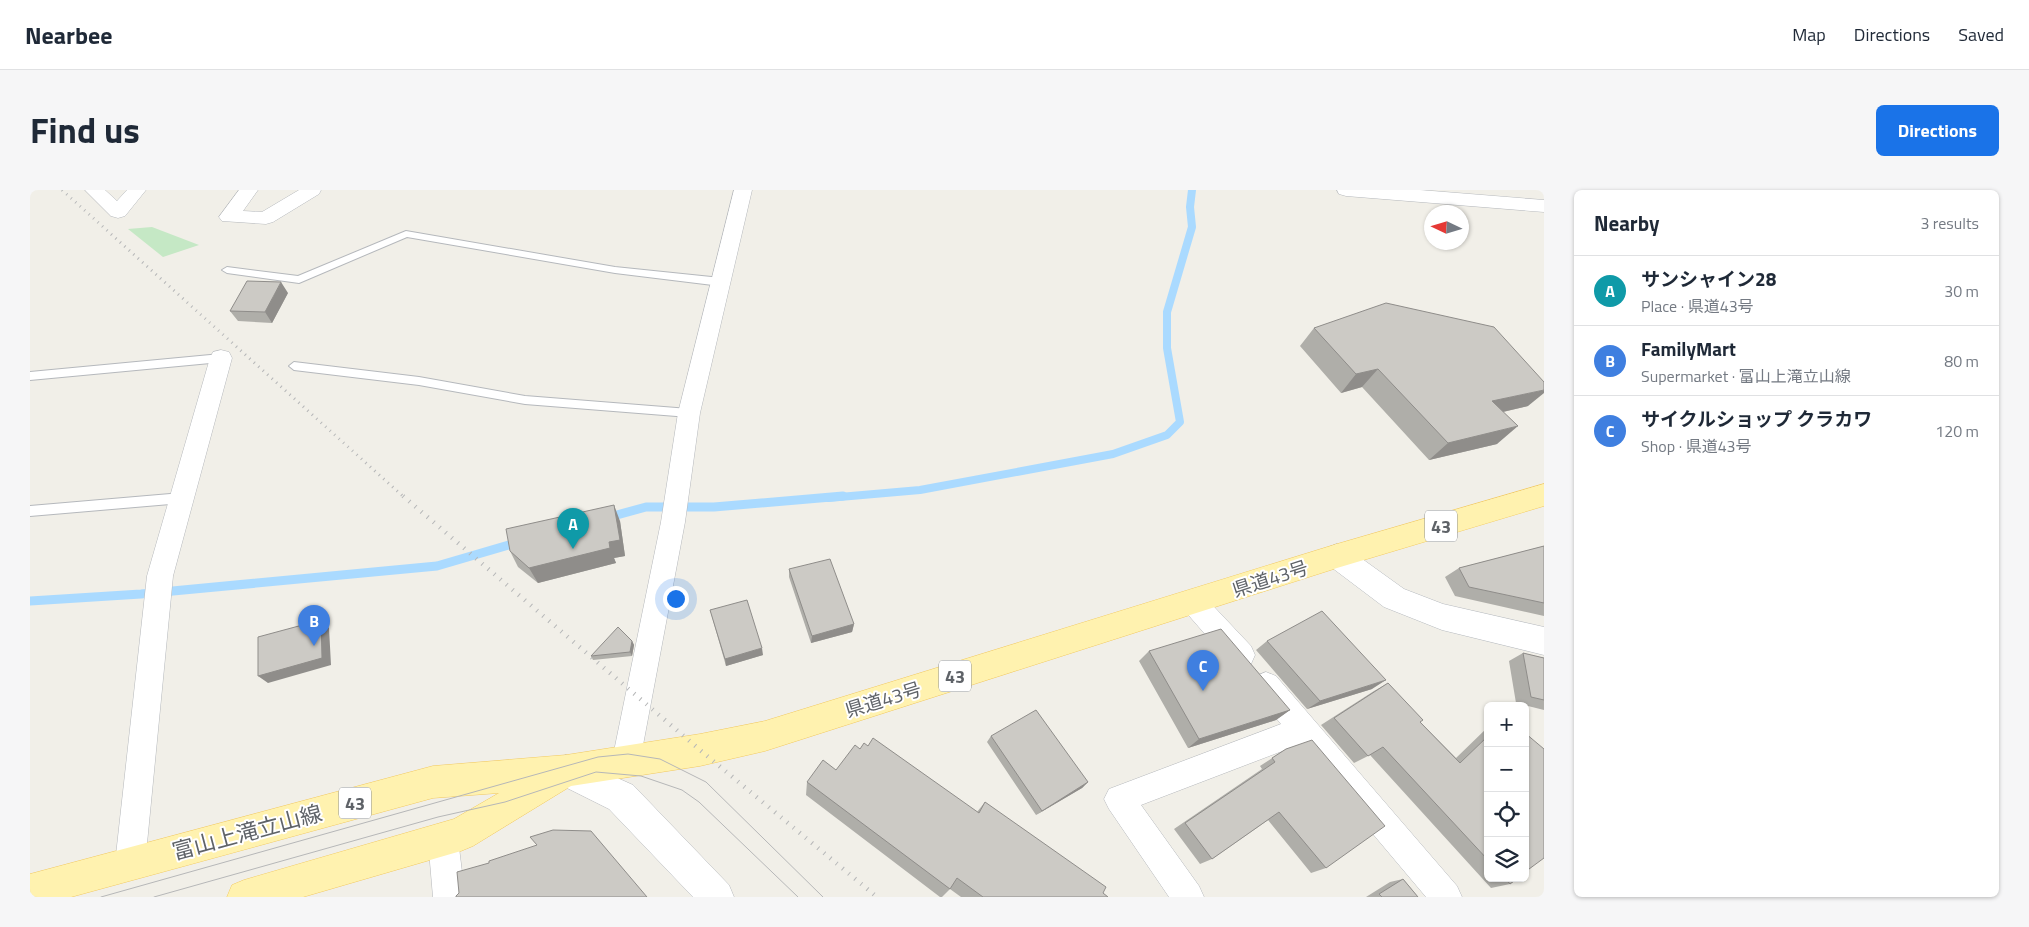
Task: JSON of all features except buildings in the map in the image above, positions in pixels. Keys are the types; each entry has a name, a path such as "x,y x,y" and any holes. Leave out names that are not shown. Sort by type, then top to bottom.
{"main road":[{"name":"43","path":"1337,556 1544,495"},
{"name":"県道43号","path":"566,771 626,760 700,750 765,736 1337,556"},
{"path":"1337,556 1394,598 1442,617 1544,641"},
{"name":"43","path":"244,897 461,834 566,771"},
{"path":"566,771 621,797 717,897"},
{"name":"富山上滝立山線","path":"30,891 433,782 566,771"}],"street":[{"path":"94,190 118,212 137,190"},
{"path":"249,190 229,217 266,218 312,190"},
{"path":"626,760 672,522 689,413 743,190"},
{"path":"1346,190 1544,206"},
{"path":"130,864 160,576 220,358"},
{"path":"1193,602 1218,628 1446,897"},
{"path":"1188,897 1119,799 1303,729"},
{"path":"443,839 449,897"}],"lane":[{"path":"227,270 300,280 406,234 615,270 721,282"},
{"path":"30,376 220,358"},
{"path":"294,366 419,381 525,400 689,413"},
{"path":"30,511 182,498"}],"green space":[{"path":"152,227 199,245 163,257 128,229"}],"waterway":[{"path":"828,498 920,490 1113,454 1167,435 1180,422 1167,348 1167,312 1192,227 1190,207 1192,190"},
{"path":"606,518 646,507 714,507 843,496"},
{"path":"30,601 141,594 437,566 519,542"}],"tram line":[{"path":"101,897 598,757 628,754 660,759 706,782 823,897"},
{"path":"154,897 438,817 505,802 596,772 641,776 682,790 699,802 798,897"}],"railway":[{"path":"62,190 405,498"},
{"path":"403,496 700,750 877,897"}],"place":[{"name":"サンシャイン28","path":"573,549"},
{"name":"FamilyMart","path":"314,646"},
{"name":"サイクルショップ クラカワ","path":"1203,691"}]}
